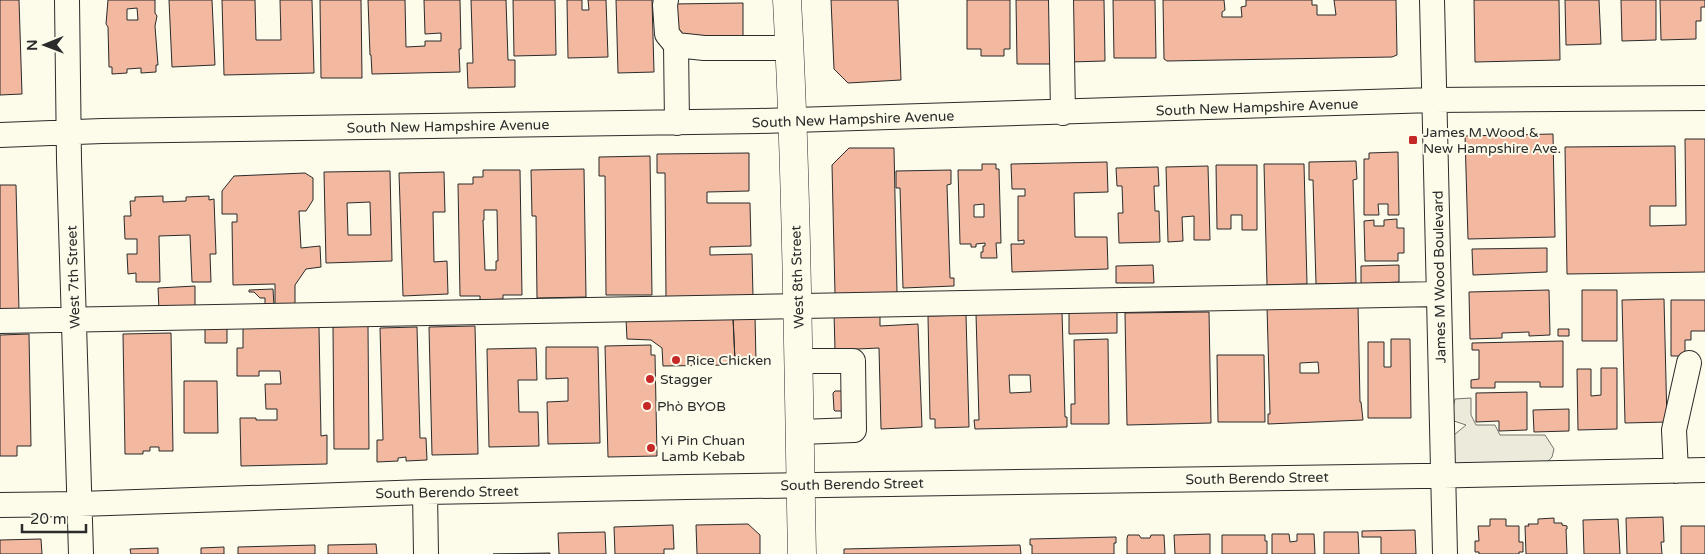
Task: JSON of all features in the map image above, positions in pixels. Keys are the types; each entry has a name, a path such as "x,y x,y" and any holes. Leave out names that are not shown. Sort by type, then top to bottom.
{"main road":[{"name":"West 8th Street","path":"787,0 793,120 802,554"}],"street":[{"name":"West 7th Street","path":"68,0 69,160 81,554"},
{"path":"666,0 666,34 676,45 677,123"},
{"path":"1060,0 1064,113"},
{"name":"James M Wood Boulevard","path":"1432,0 1445,554"},
{"path":"676,45 704,48 790,48"},
{"name":"South New Hampshire Avenue","path":"0,135 677,123 1064,113 1434,100 1705,98"},
{"path":"0,321 1439,294"},
{"path":"799,361 853,361 854,400 854,430 800,432"},
{"path":"1676,470 1674,430 1689,363"},
{"name":"South Berendo Street","path":"0,505 425,492 800,484 1443,476 1705,470"},
{"path":"425,492 426,554"}],"shaded area":[{"path":"1471,398 1471,415 1476,425 1495,425 1500,435 1545,435 1554,449 1552,457 1544,466 1449,464 1454,435 1466,425 1454,421 1452,412 1455,399"}],"building":[{"path":"0,0 19,0 22,94 0,95"},
{"path":"108,0 155,0 158,65 156,65 156,72 141,73 141,68 127,69 127,73 112,74 112,67 109,67 108,27 106,24","holes":["137,8 138,20 127,20 127,9"]},
{"path":"169,0 212,0 215,65 172,67"},
{"path":"222,0 255,0 256,40 281,40 280,0 312,0 314,73 224,75"},
{"path":"320,0 361,0 362,78 321,78"},
{"path":"368,0 405,0 406,47 425,46 425,41 441,41 441,33 425,34 424,0 460,0 460,72 372,74"},
{"path":"471,0 506,0 508,60 515,60 515,87 468,88 467,63 473,63"},
{"path":"513,0 555,0 556,55 514,56"},
{"path":"567,0 582,0 582,10 589,10 588,0 606,0 608,57 568,58"},
{"path":"616,0 652,0 654,72 618,73"},
{"path":"831,0 898,0 901,80 848,83 834,69"},
{"path":"967,0 1010,0 1010,49 1004,49 1004,56 981,56 981,49 967,49"},
{"path":"1016,0 1052,0 1053,64 1017,64"},
{"path":"1068,0 1104,0 1105,61 1070,62"},
{"path":"1113,0 1155,0 1156,58 1114,58"},
{"path":"1163,0 1224,0 1225,10 1222,12 1222,17 1242,17 1241,7 1246,6 1246,0 1312,0 1312,5 1317,5 1317,15 1336,15 1334,0 1396,0 1397,55 1392,57 1167,61 1164,59"},
{"path":"1474,0 1559,0 1560,60 1475,62"},
{"path":"1565,0 1599,0 1601,44 1566,45"},
{"path":"1621,0 1656,0 1656,40 1622,41"},
{"path":"1660,0 1705,0 1705,7 1701,7 1701,21 1696,21 1696,39 1661,40"},
{"path":"743,3 743,38 672,39 672,4"},
{"path":"1553,134 1555,237 1468,239 1465,136"},
{"path":"1685,139 1705,139 1705,272 1567,274 1565,147 1675,146 1676,206 1650,206 1650,226 1686,225"},
{"path":"849,148 894,148 897,293 835,294 832,165"},
{"path":"1398,152 1399,215 1388,215 1388,204 1378,204 1379,215 1364,215 1364,159 1369,159 1369,153"},
{"path":"749,153 749,191 707,192 707,203 750,203 751,246 710,247 710,255 752,254 753,297 666,299 665,173 657,173 657,154"},
{"path":"650,156 652,295 606,295 605,176 599,176 599,157"},
{"path":"1356,161 1357,179 1353,180 1356,283 1316,284 1313,180 1309,180 1309,162"},
{"path":"1107,162 1108,192 1074,193 1075,237 1107,237 1108,269 1012,272 1011,244 1024,244 1024,240 1018,241 1018,196 1025,196 1025,189 1012,189 1011,164"},
{"path":"982,164 996,164 996,169 999,169 1001,243 996,243 997,258 981,258 981,252 983,252 985,243 976,244 976,247 971,247 971,244 960,244 958,170 982,170","holes":["984,204 984,217 974,217 974,205"]},
{"path":"1264,164 1304,164 1307,284 1267,285"},
{"path":"1216,165 1257,165 1257,230 1242,230 1242,215 1231,215 1231,229 1217,229"},
{"path":"1208,166 1210,240 1194,240 1194,216 1182,217 1183,241 1168,242 1166,167"},
{"path":"1158,167 1159,186 1154,186 1155,211 1159,211 1160,242 1119,243 1118,213 1123,213 1122,186 1117,186 1116,168"},
{"path":"584,169 586,297 537,298 536,216 532,216 531,170"},
{"path":"483,170 520,170 522,295 503,295 503,299 480,300 480,296 460,296 458,184 473,184 473,177 483,177","holes":["484,210 497,210 498,261 496,261 496,270 485,270"]},
{"path":"951,170 951,184 947,185 950,278 954,278 954,286 903,288 900,188 896,188 896,171"},
{"path":"390,171 392,261 326,263 324,172","holes":["370,202 371,235 348,235 347,203"]},
{"path":"444,172 445,212 433,212 434,262 447,261 448,294 403,296 399,173"},
{"path":"305,173 313,178 313,200 306,211 299,211 301,248 320,246 321,267 306,269 295,285 295,307 275,308 275,284 233,285 232,222 237,222 237,214 222,214 222,191 234,176"},
{"path":"0,185 16,185 19,311 0,311"},
{"path":"163,196 163,202 186,201 186,197 209,196 209,200 214,199 216,254 210,254 211,282 192,282 190,235 159,236 160,282 136,282 136,273 128,274 127,254 137,254 137,239 125,239 124,216 131,216 130,201 135,201 135,197"},
{"path":"1397,219 1397,228 1404,228 1404,253 1398,253 1398,261 1365,261 1364,221 1374,220 1374,226 1384,226 1384,220"},
{"path":"1547,248 1547,272 1473,275 1472,249"},
{"path":"1153,265 1154,283 1116,283 1116,266"},
{"path":"1399,265 1399,282 1361,284 1361,266"},
{"path":"195,286 195,308 159,310 158,288"},
{"path":"273,289 274,306 265,306 265,298 260,298 254,292 249,292 249,290"},
{"path":"1549,290 1550,335 1529,336 1529,332 1502,333 1502,338 1470,339 1469,292"},
{"path":"1582,290 1617,290 1617,341 1582,341"},
{"path":"1664,299 1667,422 1625,423 1622,300"},
{"path":"1671,300 1705,300 1705,331 1691,331 1691,340 1685,340 1685,356 1671,356"},
{"path":"1358,305 1360,402 1363,420 1268,424 1268,414 1270,414 1267,307","holes":["1318,362 1319,373 1300,373 1300,363"]},
{"path":"1117,309 1117,333 1069,334 1069,310"},
{"path":"880,311 880,326 918,324 922,427 881,429 879,348 835,350 834,313"},
{"path":"1062,312 1065,417 1067,417 1067,427 975,429 974,420 979,420 976,314","holes":["1009,375 1030,375 1031,392 1010,393"]},
{"path":"1209,312 1211,423 1127,425 1125,313"},
{"path":"966,315 969,427 935,428 935,419 930,419 928,316"},
{"path":"755,316 756,361 735,361 733,317"},
{"path":"733,317 735,361 732,365 663,366 662,348 651,340 627,339 626,319"},
{"path":"205,323 227,323 227,343 205,343"},
{"path":"368,326 369,449 334,449 333,327"},
{"path":"475,326 478,454 432,455 429,327"},
{"path":"319,327 321,436 327,435 327,464 241,466 240,418 277,420 277,409 266,409 265,384 281,384 280,371 259,371 259,376 237,376 237,348 243,348 243,328"},
{"path":"417,327 420,438 426,438 427,460 406,461 406,457 398,458 398,461 377,462 377,440 383,440 380,328"},
{"path":"1558,329 1569,329 1569,336 1558,336"},
{"path":"171,333 173,451 159,451 159,447 150,447 150,451 143,451 143,454 125,454 123,334"},
{"path":"29,334 31,446 17,446 17,456 0,456 0,335"},
{"path":"1108,339 1109,424 1071,424 1071,404 1075,404 1074,340"},
{"path":"1391,339 1410,339 1411,418 1368,418 1368,342 1384,342 1384,367 1391,367"},
{"path":"1563,341 1563,387 1540,387 1540,382 1495,382 1495,388 1471,388 1471,380 1479,379 1479,350 1472,350 1472,343"},
{"path":"651,345 651,355 655,355 657,456 608,457 605,346"},
{"path":"546,347 598,347 600,443 548,444 547,402 568,401 568,378 546,379"},
{"path":"536,348 537,380 518,380 519,412 538,412 539,446 489,447 487,349"},
{"path":"1217,355 1264,355 1265,422 1218,422"},
{"path":"1601,368 1617,368 1617,429 1578,430 1577,369 1591,369 1591,396 1601,395"},
{"path":"184,381 217,381 218,433 184,433"},
{"path":"835,391 849,391 849,411 834,410 833,393"},
{"path":"1527,392 1527,430 1499,431 1499,421 1476,422 1476,393"},
{"path":"1569,409 1569,431 1534,432 1533,410"},
{"path":"1663,517 1664,542 1661,542 1662,554 1627,554 1626,518"},
{"path":"1554,518 1554,523 1562,523 1562,525 1567,526 1567,554 1526,554 1525,526 1529,526 1528,524 1538,524 1538,519"},
{"path":"1490,519 1506,519 1506,526 1519,526 1519,542 1523,542 1523,552 1519,552 1519,554 1479,554 1479,552 1475,552 1475,541 1479,541 1478,526 1490,526"},
{"path":"1618,519 1620,554 1584,554 1583,520"},
{"path":"748,524 760,535 760,554 697,554 696,525"},
{"path":"673,525 674,549 664,549 664,554 615,554 614,527"},
{"path":"1681,526 1705,526 1705,554 1681,554"},
{"path":"1415,530 1416,554 1381,554 1381,537 1362,537 1362,531"},
{"path":"605,532 606,554 559,554 558,533"},
{"path":"1324,532 1358,532 1359,554 1324,554"},
{"path":"1210,534 1210,554 1175,554 1174,535"},
{"path":"1272,534 1289,534 1290,542 1297,541 1297,534 1314,534 1315,554 1272,554"},
{"path":"1128,535 1150,538 1151,535 1164,535 1165,554 1127,554"},
{"path":"1222,535 1265,535 1267,554 1222,554"},
{"path":"1116,537 1114,554 1032,554 1032,545 1030,545 1030,539"},
{"path":"41,539 42,554 0,554 0,540"},
{"path":"376,544 377,554 328,554 328,545"},
{"path":"315,545 315,554 238,554 238,547"},
{"path":"1020,545 1021,554 844,554 844,549"},
{"path":"224,547 224,554 201,554 201,548"},
{"path":"158,548 158,554 131,554 130,549"},
{"path":"550,553 550,554 493,554"}],"place":[{"name":"James M Wood & New Hampshire Ave.","path":"1413,140"},
{"name":"Rice Chicken","path":"676,360"},
{"name":"Stagger","path":"650,379"},
{"name":"Phò BYOB","path":"647,406"},
{"name":"Yi Pin Chuan Lamb Kebab","path":"651,448"}]}
